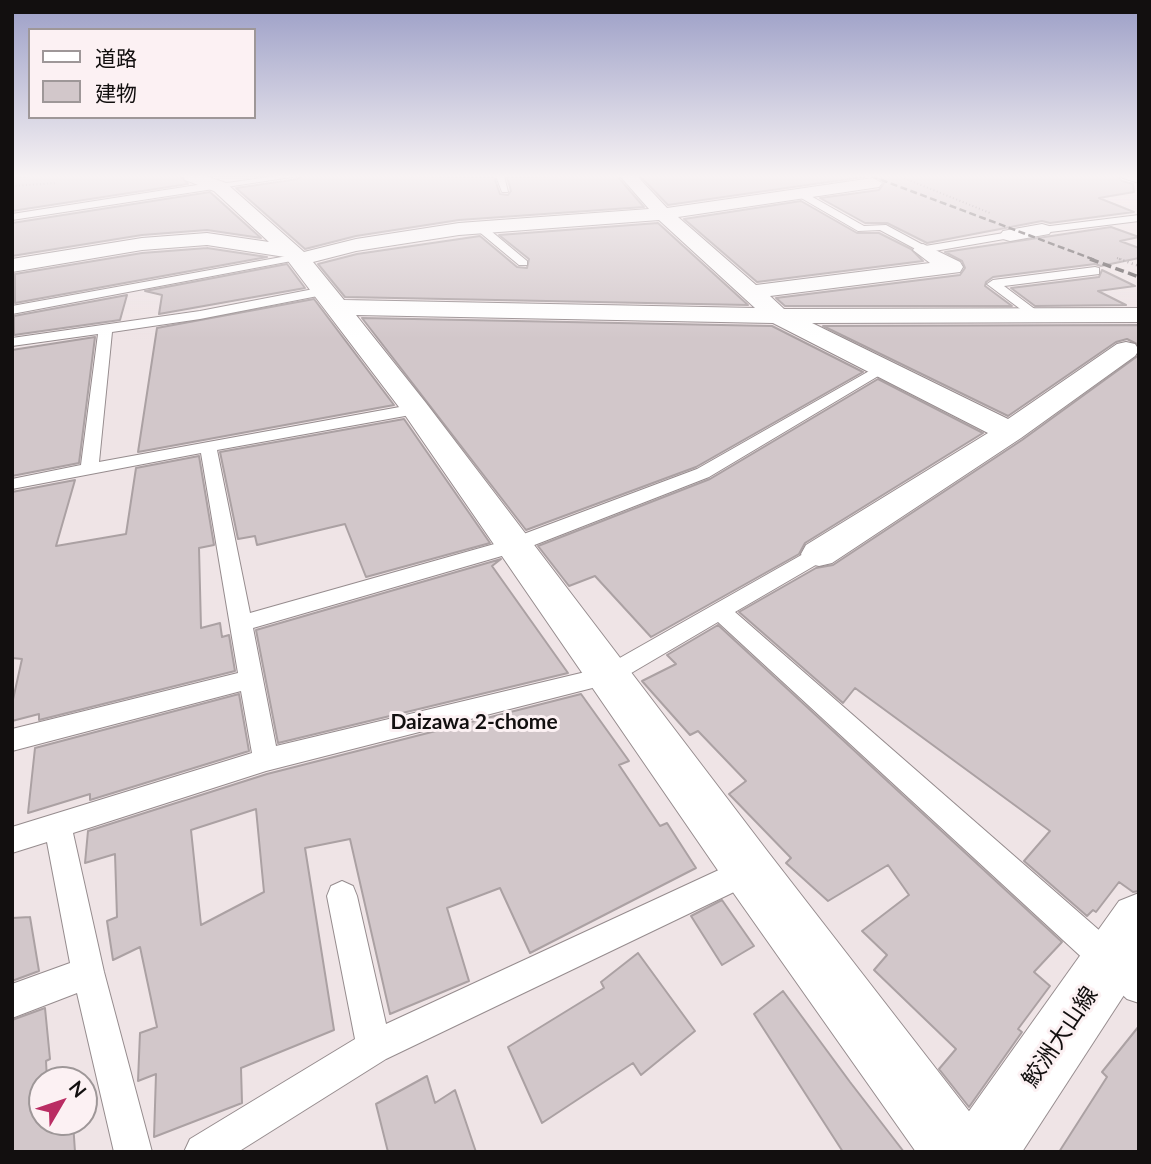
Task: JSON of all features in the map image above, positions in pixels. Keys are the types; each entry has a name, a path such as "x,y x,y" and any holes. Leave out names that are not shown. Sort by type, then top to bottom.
{"street":[{"path":"263,230 311,273 416,409 512,546 958,1152"},
{"path":"311,273 356,245 464,230"},
{"path":"681,230 778,316 1010,432"},
{"path":"1010,235 1040,230"},
{"path":"12,266 142,244 207,239 311,273 778,316 1139,315"},
{"path":"751,292 952,267 923,250"},
{"path":"1035,316 1133,353"},
{"path":"819,554 1133,353"},
{"name":"鮫洲大山線","path":"981,1152 1130,957"}],"lane":[{"path":"484,230 523,263"},
{"path":"888,230 923,250 1010,235"},
{"path":"1035,316 993,284 1095,271"},
{"path":"12,310 311,273"},
{"path":"12,342 200,315 311,273"},
{"path":"89,469 106,328"},
{"path":"242,623 512,546 702,473 883,369"},
{"path":"12,484 416,409"},
{"path":"208,446 242,623 249,680 266,760"},
{"path":"12,840 266,760 608,676 819,554"},
{"path":"720,611 1130,957"},
{"path":"12,740 249,680"},
{"path":"58,827 88,972 133,1152"},
{"path":"203,1152 374,1047 749,870"},
{"path":"342,896 374,1047"},
{"path":"12,1001 88,972"}],"building":[{"path":"12,230 203,230 142,235 12,256"},
{"path":"209,230 252,230 261,238"},
{"path":"284,230 393,230 356,236 305,249"},
{"path":"561,230 666,230 748,305 345,297 318,264 357,254 480,236 517,267 527,268 529,259 499,235"},
{"path":"697,230 852,230 857,233 879,233 911,249 923,261 757,282"},
{"path":"902,230 993,230 927,243"},
{"path":"1089,230 1120,230 1139,237 1120,241 1139,248 1139,258 1101,266 1095,264 993,277 986,282 985,286 1012,306 785,306 776,298 960,275 965,268 962,261 945,252"},
{"path":"207,248 267,257 15,303 15,274 142,253"},
{"path":"287,264 305,288 159,314 162,295 145,291"},
{"path":"1102,270 1135,286 1098,291 1126,305 1035,306 1011,288 1099,277"},
{"path":"127,295 120,320 14,335 14,316"},
{"path":"314,299 394,405 138,452 157,328"},
{"path":"362,318 772,326 863,372 696,467 526,530"},
{"path":"1139,325 1139,345 1127,339 1116,342 1008,416 823,326"},
{"path":"95,337 79,463 12,476 12,350"},
{"path":"1139,355 1139,891 1133,892 1119,882 1096,912 1093,910 1087,916 1024,861 1050,831 855,688 843,703 739,612 816,568 833,565 1022,440"},
{"path":"878,379 983,433 805,543 799,554 651,637 595,576 569,586 538,546 710,479"},
{"path":"404,419 490,543 366,577 345,524 257,545 255,536 238,539 220,452"},
{"path":"199,456 214,545 199,548 201,628 220,623 222,637 229,635 235,671 39,720 39,714 12,721 12,704 22,659 12,658 12,492 75,480 56,546 126,534 136,468"},
{"path":"501,559 492,566 568,673 278,743 256,630"},
{"path":"718,625 1062,942 1034,972 1050,986 1018,1029 1022,1032 969,1107 939,1069 956,1049 874,970 887,955 862,931 909,895 888,865 828,901 786,863 791,858 729,794 746,781 698,731 690,735 642,681 676,664 667,655"},
{"path":"239,694 249,751 90,800 90,794 28,813 35,748"},
{"path":"581,694 629,761 619,765 660,826 667,823 696,868 530,953 500,888 447,908 469,981 390,1014 350,839 305,848 334,1030 241,1068 242,1103 154,1137 156,1074 138,1081 140,1033 157,1027 140,947 113,960 107,921 117,917 115,854 85,863 88,831 267,774","holes":["256,809 264,892 201,925 191,830"]},
{"path":"722,900 754,946 722,965 691,916"},
{"path":"30,917 39,971 12,981 12,918"},
{"path":"638,953 695,1031 641,1075 633,1063 542,1123 508,1047 604,988 601,982"},
{"path":"783,991 904,1152 843,1152 754,1014"},
{"path":"45,1008 50,1059 46,1061 46,1066 28,1066 28,1136 74,1136 75,1152 12,1152 12,1020"},
{"path":"1139,1026 1139,1152 1059,1152 1107,1077 1102,1072"},
{"path":"427,1076 435,1103 455,1090 476,1152 388,1152 376,1104"}],"railway":[{"path":"1016,230 1095,260"},
{"path":"1090,259 1139,277"}],"district":[{"name":"Daizawa 2-chome","path":"474,722"}]}
